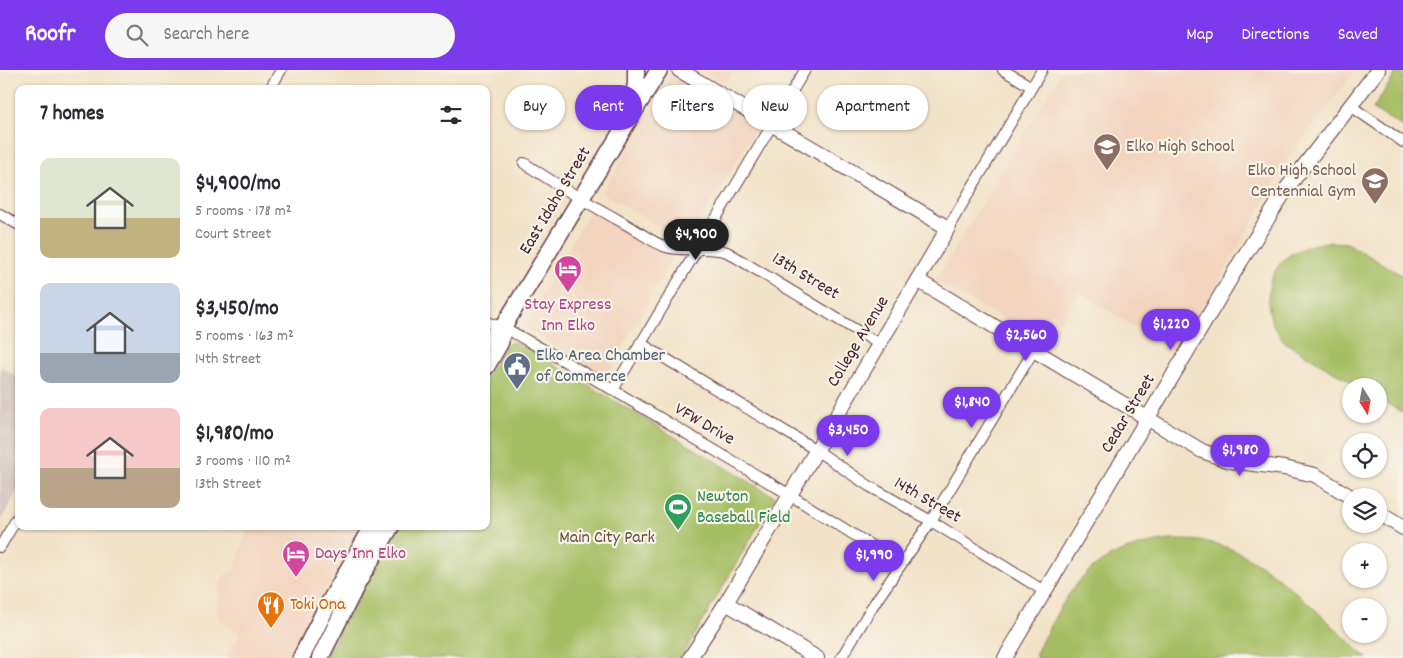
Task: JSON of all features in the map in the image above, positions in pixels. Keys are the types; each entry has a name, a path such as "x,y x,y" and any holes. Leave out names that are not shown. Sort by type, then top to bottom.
{"main road":[{"path":"636,70 636,85"},
{"name":"East Idaho Street","path":"642,98 659,70"},
{"name":"East Idaho Street","path":"490,338 503,327 623,130"},
{"name":"East Idaho Street","path":"490,360 500,343 503,327"},
{"path":"301,658 325,610 371,530"},
{"path":"320,658 357,584 389,530"}],"street":[{"path":"272,85 281,70"},
{"path":"679,70 743,108"},
{"path":"797,85 806,70"},
{"path":"1004,70 1032,87"},
{"name":"College Avenue","path":"690,658 726,603 1042,70"},
{"name":"Cedar Street","path":"1005,658 1241,261 1287,188 1352,107 1378,70"},
{"path":"1352,107 1403,142"},
{"path":"613,390 772,130"},
{"path":"781,130 948,228"},
{"name":"13th Street","path":"524,163 581,200 664,246 690,250 699,247 727,252 879,344"},
{"path":"0,214 15,223"},
{"path":"917,280 1202,451 1230,461 1284,468 1316,475 1342,491"},
{"name":"VFW Drive","path":"490,323 503,327 613,390 790,495 901,564"},
{"name":"14th Street","path":"640,343 816,450 869,486 931,521 1044,591"},
{"path":"841,658 931,521 1034,350"},
{"path":"1387,519 1403,528"},
{"path":"0,547 15,522"},
{"path":"726,603 817,658"}],"shaded area":[{"path":"703,70 733,70 726,83"},
{"path":"1063,70 1356,70 1289,158 1178,354 1079,292 1047,343 935,281"},
{"path":"670,76 686,85 665,85"},
{"path":"652,107 652,130 733,130 733,112 743,117 743,130 756,130 687,242 602,193 639,130 642,130 642,124"},
{"path":"590,211 673,258 606,377 523,327"},
{"path":"0,366 15,375 15,495 0,522"},
{"path":"247,530 361,530 318,605 293,658 226,658 240,633 217,616 220,583 226,573 234,571"}],"green space":[{"path":"1398,70 1403,70 1403,127 1373,109"},
{"path":"1327,242 1347,243 1403,276 1403,413 1388,404 1388,378 1345,378 1286,343 1278,334 1269,312 1269,288 1273,276 1287,257 1296,251"},
{"name":"Main City Park","path":"511,342 518,343 775,497 681,658 325,658 396,530 490,530 490,370 505,346"},
{"path":"1171,540 1197,541 1213,543 1234,550 1275,575 1342,635 1342,643 1351,643 1367,658 1036,658 1036,653 1060,608 1072,590 1086,575 1101,562 1120,552 1143,545"}],"place":[{"name":"Elko High School","path":"1107,171"},
{"name":"Elko High School Centennial Gym","path":"1375,205"},
{"name":"Stay Express Inn Elko","path":"568,293"},
{"name":"Elko Area Chamber of Commerce","path":"517,390"},
{"name":"Newton Baseball Field","path":"678,531"},
{"name":"Days Inn Elko","path":"296,578"},
{"name":"Toki Ona","path":"271,629"}]}
